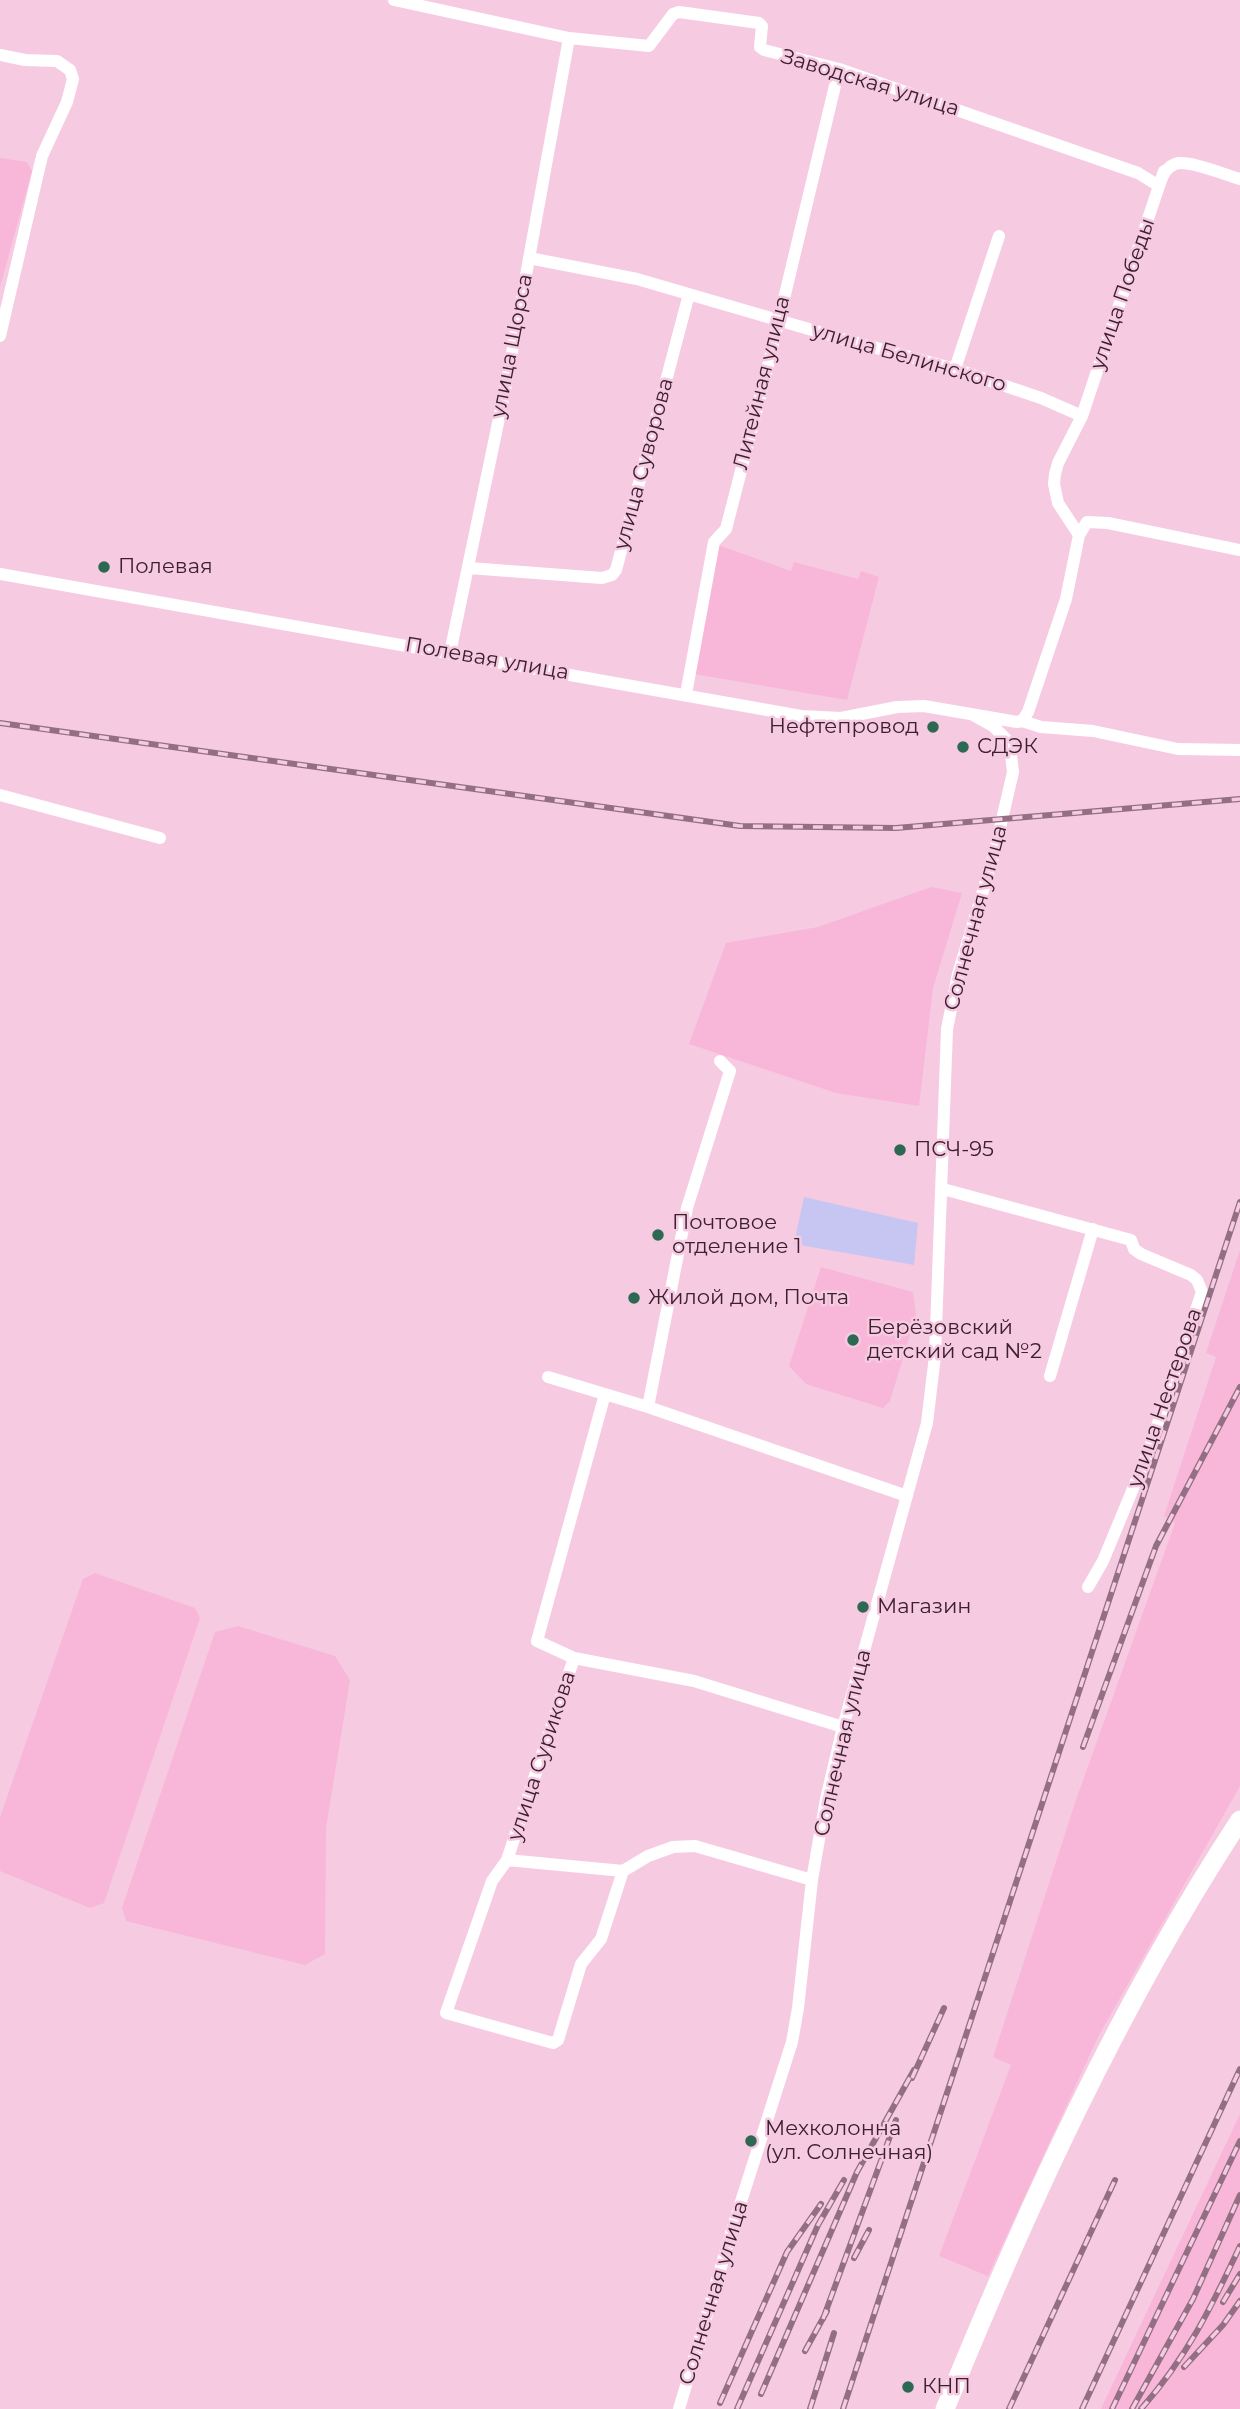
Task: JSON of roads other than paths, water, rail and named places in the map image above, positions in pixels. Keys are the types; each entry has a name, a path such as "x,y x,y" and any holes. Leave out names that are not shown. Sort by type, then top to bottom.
{"highway":[{"path":"945,2409 1000,2279 1112,2043 1171,1934 1240,1820"}],"street":[{"name":"Заводская улица","path":"394,0 569,38 649,46 673,14 679,12 759,23 762,26 760,47 764,50 839,69 1138,173 1159,186"},
{"name":"улица Щорса","path":"450,653 507,380 569,38"},
{"path":"0,55 24,60 57,61 69,70 73,79 67,102 42,156 0,336"},
{"name":"Литейная улица","path":"686,694 714,542 726,529 839,69"},
{"name":"улица Победы","path":"1079,535 1058,503 1054,484 1058,463 1082,416 1164,172 1176,163 1240,179"},
{"path":"955,369 999,236"},
{"name":"улица Белинского","path":"529,258 638,279 955,369 1041,398 1082,416"},
{"name":"улица Суворова","path":"469,568 602,578 612,575 616,570 689,294"},
{"path":"1022,721 1028,712 1066,599 1079,535 1087,522 1108,523 1240,550"},
{"name":"Полевая улица","path":"0,574 822,718 859,716 910,705 938,707 1178,749 1240,750"},
{"name":"Солнечная улица","path":"679,2409 792,2042 812,1880 826,1799 843,1727 927,1423 934,1369 947,1030 961,963 994,854 1013,772 1010,746 1005,738 993,726 973,715"},
{"path":"0,795 160,838"},
{"path":"649,1407 687,1208 730,1071 719,1061"},
{"name":"улица Нестерова","path":"943,1189 1131,1240 1134,1249 1141,1254 1191,1275 1197,1280 1202,1292 1149,1450 1103,1561 1088,1587"},
{"path":"1050,1377 1093,1229"},
{"path":"548,1377 649,1407 907,1496"},
{"name":"улица Сурикова","path":"605,1394 537,1642 574,1658 507,1860 492,1881 446,2013 553,2043 558,2040 581,1964 601,1940 623,1871"},
{"path":"574,1658 694,1681 843,1727"},
{"path":"507,1860 623,1871 648,1856 673,1847 695,1846 812,1880"}],"railway":[{"path":"0,723 740,826 896,828 1240,799"},
{"path":"843,2409 1240,1202"},
{"path":"1083,1747 1156,1546 1240,1387"},
{"path":"912,2078 944,2008"},
{"path":"1082,2409 1240,2069"},
{"path":"761,2394 857,2172 914,2070"},
{"path":"823,2319 896,2120"},
{"path":"1112,2409 1240,2141"},
{"path":"737,2409 818,2225 844,2180"},
{"path":"1009,2409 1115,2180"},
{"path":"1132,2409 1193,2299 1240,2195"},
{"path":"720,2403 787,2252 821,2204"},
{"path":"854,2258 869,2230"},
{"path":"1141,2409 1185,2351 1240,2246"},
{"path":"1223,2302 1240,2274"},
{"path":"1184,2367 1223,2325 1240,2301"},
{"path":"805,2351 827,2311"},
{"path":"810,2409 834,2333"}],"place":[{"name":"Полевая","path":"104,567"},
{"name":"Нефтепровод","path":"933,727"},
{"name":"СДЭК","path":"963,747"},
{"name":"ПСЧ-95","path":"900,1150"},
{"name":"Почтовое отделение 1","path":"658,1235"},
{"name":"Жилой дом, Почта","path":"634,1298"},
{"name":"Берёзовский детский сад №2","path":"853,1340"},
{"name":"Магазин","path":"863,1607"},
{"name":"Мехколонна (ул. Солнечная)","path":"751,2141"},
{"name":"КНП","path":"908,2387"}]}
